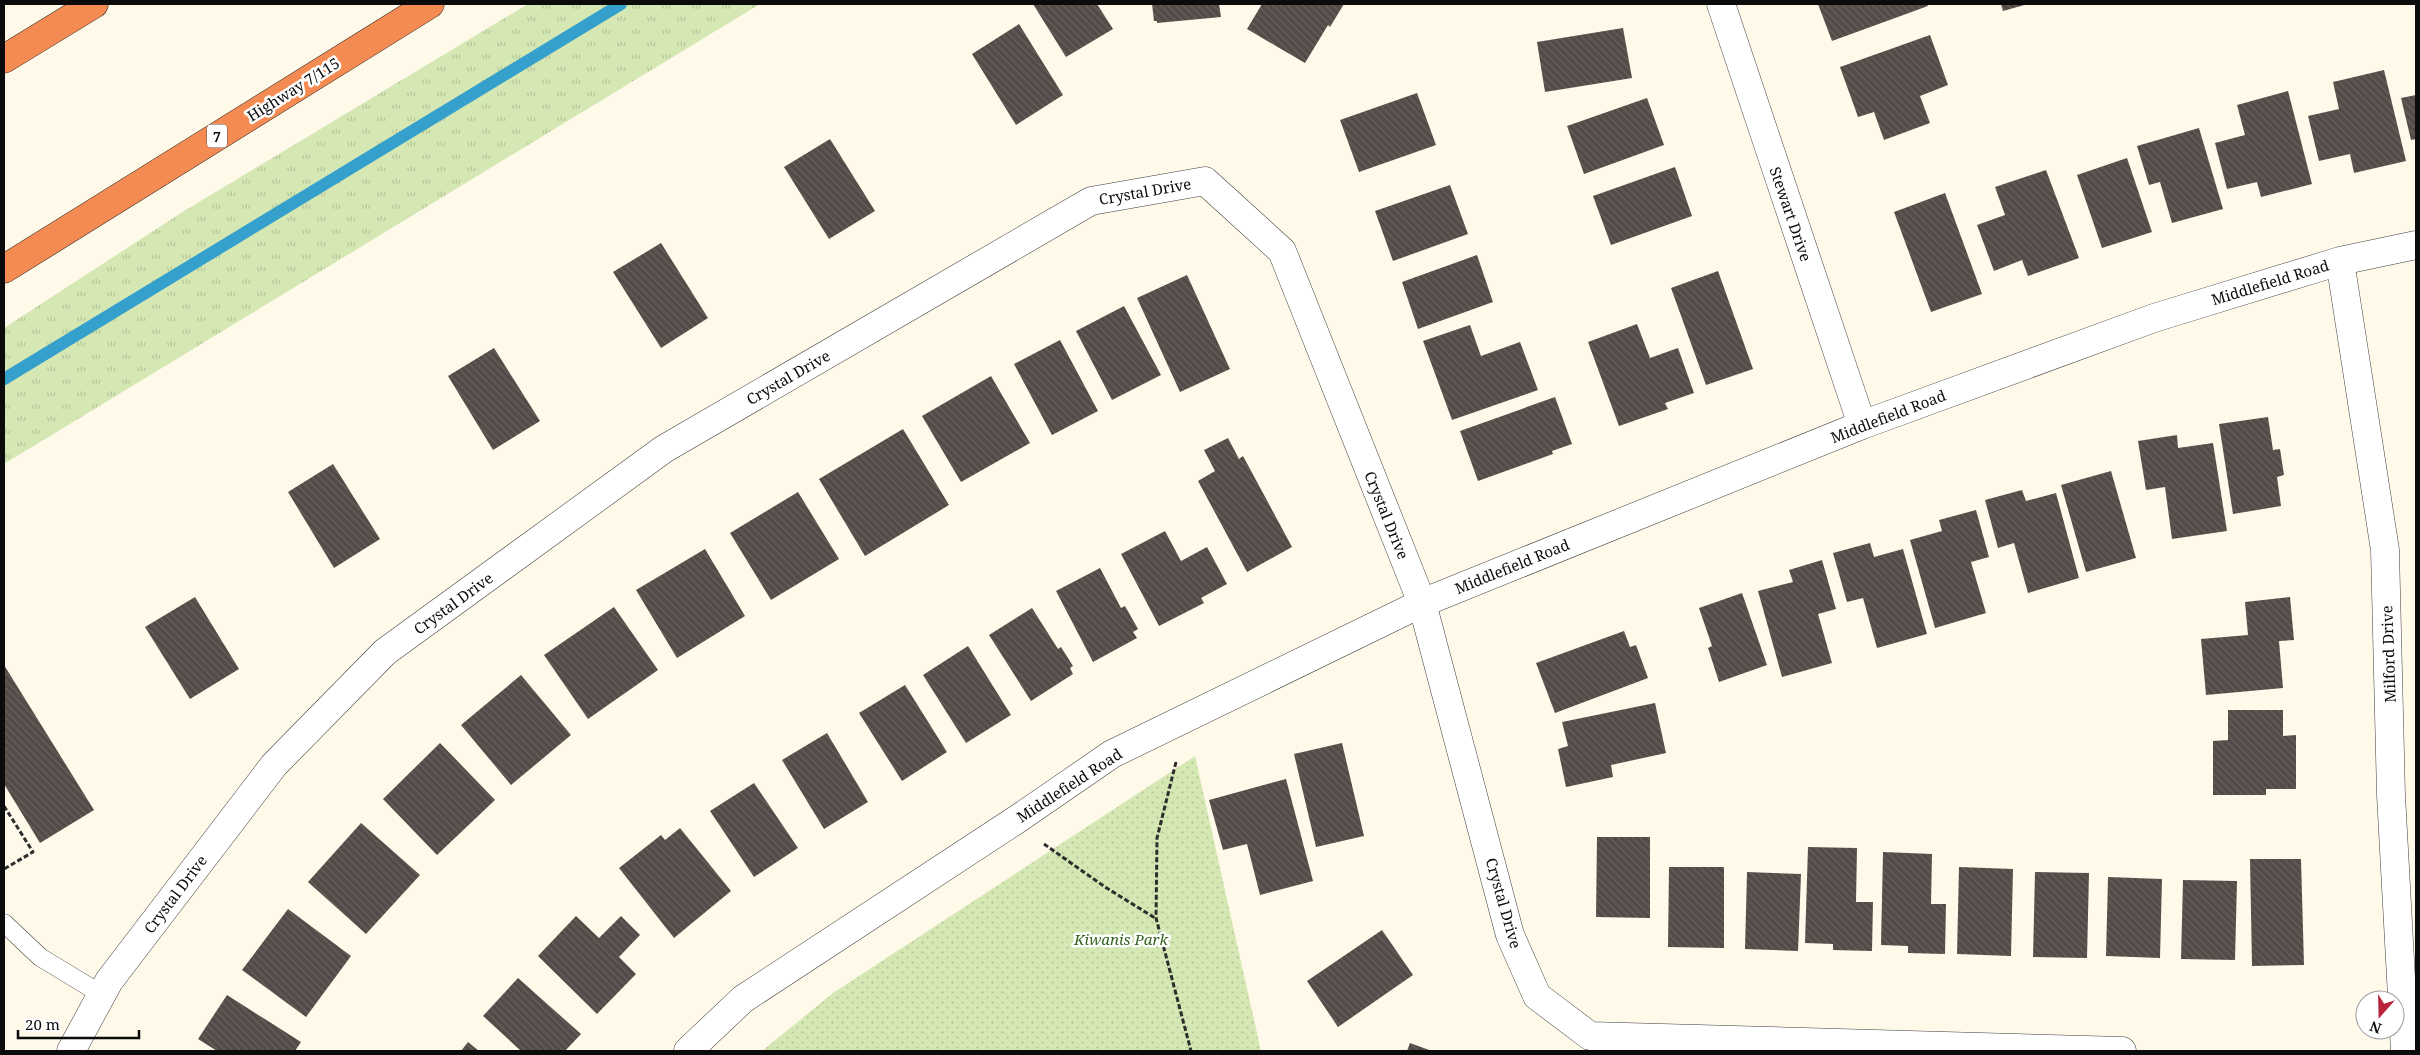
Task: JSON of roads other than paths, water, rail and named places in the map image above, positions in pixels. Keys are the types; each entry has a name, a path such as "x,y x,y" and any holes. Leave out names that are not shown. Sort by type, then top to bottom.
{"highway":[{"path":"4,60 94,4"},
{"name":"Highway 7/115","path":"4,269 430,4"}],"street":[{"name":"Stewart Drive","path":"1720,4 1862,425"},
{"name":"Crystal Drive","path":"71,1051 108,981 274,766 385,652 664,449 1092,200 1205,180 1282,251 1422,603 1510,935 1537,996 1590,1036 2122,1051"},
{"name":"Middlefield Road","path":"688,1051 743,1000 1016,820 1112,754 1422,603 1862,425 2154,318 2340,261 2416,245"},
{"name":"Milford Drive","path":"2340,261 2385,550 2392,795 2405,1051"}],"lane":[{"path":"4,923 40,957 101,994"}],"waterway":[{"path":"4,379 621,4"}],"park label":[{"name":"Kiwanis Park","path":"1121,939"}]}
